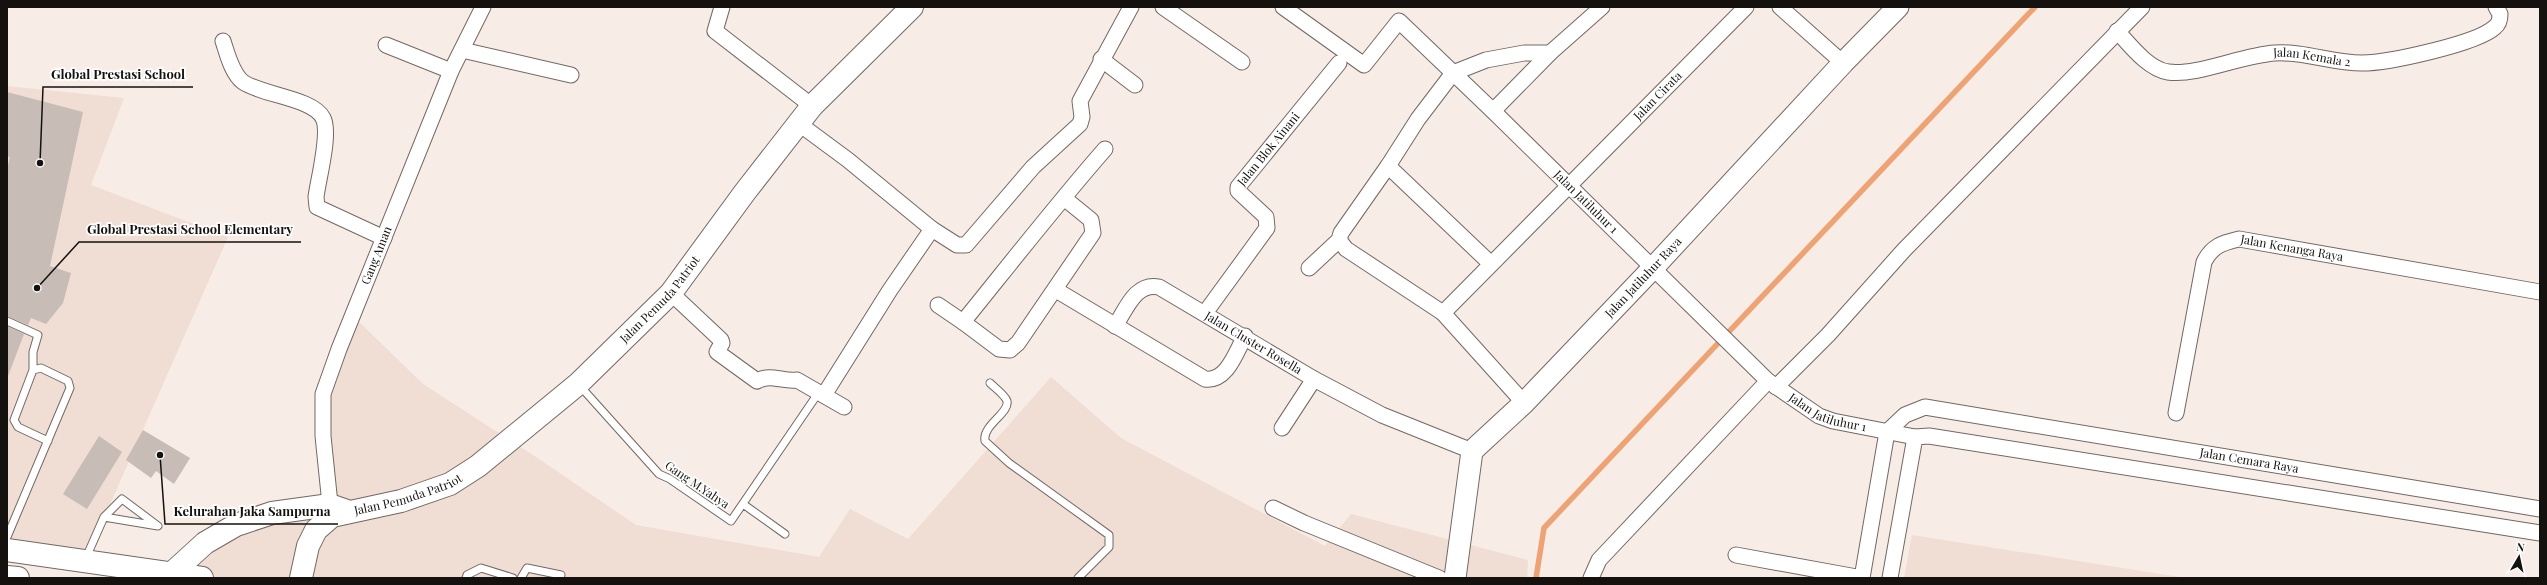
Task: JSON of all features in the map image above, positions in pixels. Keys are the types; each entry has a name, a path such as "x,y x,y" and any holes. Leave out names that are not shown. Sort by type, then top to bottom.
{"main road":[{"name":"Jalan Pemuda Patriot","path":"171,574 205,543 236,525 272,513 336,510 402,501 450,484 478,466 578,384 671,293 812,106 912,7"},
{"path":"301,578 308,546 316,530 336,510"},
{"path":"7,550 202,578"},
{"path":"7,576 18,578"}],"street":[{"name":"Gang Aman","path":"336,510 323,436 323,394 339,349 451,71 483,7"},
{"path":"722,7 715,31 812,106"},
{"path":"798,123 848,160 932,229 957,245 966,245 1033,167 1080,124 1082,117 1080,101 1101,59 1131,7"},
{"path":"1163,7 1242,62"},
{"name":"Jalan Jatiluhur 1","path":"1283,7 1364,65 1399,22 1494,111 1652,269 1772,384 1819,416 1833,421 1915,437 1942,436 1959,439"},
{"path":"1494,111 1550,54 1602,7"},
{"name":"Jalan Cirata","path":"1443,313 1746,7"},
{"path":"1780,7 1843,63"},
{"name":"Jalan Jatiluhur Raya","path":"1472,451 1524,403 1652,269 1843,63 1898,7"},
{"path":"1591,578 1599,560 1772,384 1828,335 1904,250 2116,31 2142,7"},
{"name":"Jalan Kemala 2","path":"2116,31 2147,61 2166,72 2189,71 2274,53 2290,52 2347,62 2374,62 2470,41 2495,28 2499,21 2500,14 2496,7"},
{"path":"224,41 230,61 242,82 313,108 323,118 326,131 316,197 317,207 384,238"},
{"path":"386,45 451,71"},
{"path":"462,50 572,75"},
{"path":"1309,268 1339,240 1341,233 1388,166 1418,119 1454,73 1486,60 1524,54 1550,54"},
{"path":"1101,59 1135,85"},
{"name":"Jalan Blok Ainani","path":"1205,313 1267,228 1266,217 1238,191 1238,187 1339,63"},
{"path":"963,322 1105,149"},
{"path":"1388,166 1491,264"},
{"path":"938,305 999,349 1010,350 1030,328 1056,290 1094,229 1091,220 1064,198"},
{"path":"822,394 932,229"},
{"name":"Jalan Kenanga Raya","path":"2176,413 2204,262 2209,251 2227,242 2239,239 2540,292"},
{"path":"1339,240 1346,249 1443,313 1524,403"},
{"name":"Jalan Cluster Rosella","path":"1115,326 1135,295 1148,286 1159,287 1245,336 1314,379 1406,426 1472,451"},
{"path":"1056,290 1205,379 1211,380 1225,372 1245,336"},
{"path":"671,293 721,340 722,343 717,352 757,381 771,376 788,381 797,380 844,407"},
{"path":"1282,428 1314,379"},
{"name":"Jalan Cemara Raya","path":"1887,432 1905,416 1925,407 1960,411 2167,448 2540,509"},
{"path":"1736,555 1862,578 1887,432"},
{"path":"1890,578 1915,437"},
{"name":"Jalan Cemara Raya","path":"1959,439 2540,533"},
{"path":"2163,472 2167,448"},
{"path":"1455,578 1472,451"},
{"path":"1273,508 1304,523 1439,578"}],"lane":[{"path":"7,321 38,335 32,357 33,370 14,420 18,427 48,441"},
{"path":"7,538 70,388 68,381 41,368 33,370"},
{"path":"990,383 1004,396 1007,401 1007,407 986,432 985,441 1009,462 1109,535 1109,547 1078,578"},
{"name":"Gang M.Yahya","path":"578,384 659,474 670,479 731,521 822,394"},
{"path":"85,561 104,517 122,499 158,526 104,517"},
{"path":"743,504 785,534"},
{"path":"466,578 467,575 481,568 513,578"},
{"path":"521,578 528,568 561,575"}],"shaded area":[{"path":"7,86 124,98 91,185 228,237 85,561 7,550"},
{"path":"352,315 423,384 536,457 636,525 819,557 850,509 908,539 1051,377 1121,438 1325,546 1351,514 1528,560 1527,578 202,578 171,574 205,543 330,505 323,394"},
{"path":"1912,535 2186,578 1904,578"}],"building":[{"path":"7,92 83,112 50,266 71,273 63,303 46,324 31,318 28,325 7,316 7,170 10,157 7,156"},
{"path":"7,326 24,334 8,376 7,376"},
{"path":"143,430 190,458 174,484 156,471 151,478 126,460"},
{"path":"99,436 122,452 87,509 63,494"}],"waterway":[{"path":"1536,578 1544,528 2035,7"}],"place":[{"name":"Global Prestasi School","path":"40,163"},
{"name":"Global Prestasi School Elementary","path":"37,288"},
{"name":"Kelurahan Jaka Sampurna","path":"160,455"}]}
